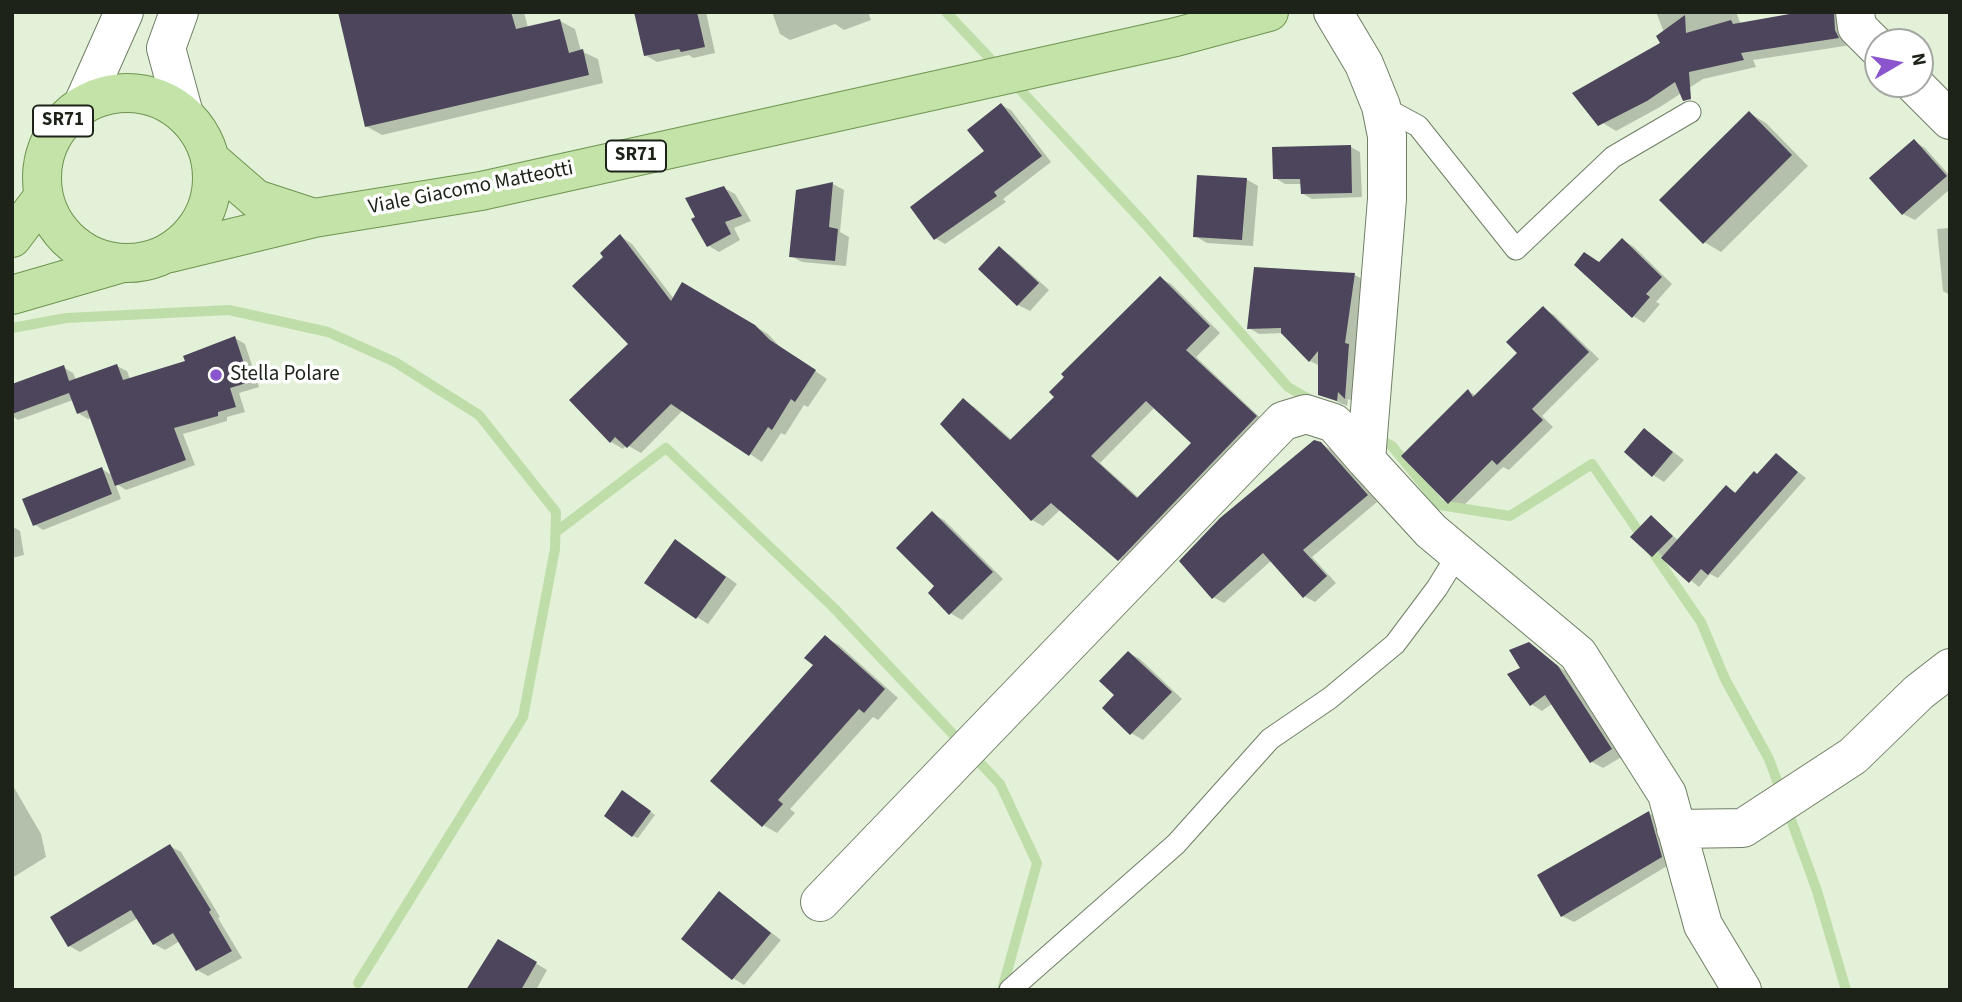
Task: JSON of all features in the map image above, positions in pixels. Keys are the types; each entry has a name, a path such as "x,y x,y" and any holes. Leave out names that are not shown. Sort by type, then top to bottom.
{"main road":[{"name":"Viale Giacomo Matteotti","path":"12,295 118,264 145,262 170,253 314,218 481,191 956,87 1176,37 1269,12"},
{"name":"Viale Giacomo Matteotti","path":"118,264 92,257 70,243 53,222 43,197 41,170 48,144 62,121 83,104 108,94 135,93 161,99 184,114 201,135 211,160 212,187 206,213 191,236 170,253"},
{"name":"Viale Giacomo Matteotti","path":"211,160 256,199 314,218"},
{"path":"12,238 43,197"}],"street":[{"path":"83,104 124,12"},
{"path":"179,12 166,48 184,114"},
{"path":"1333,12 1364,64 1381,106 1387,136 1387,199 1366,460"},
{"path":"1854,12 1857,27 1864,34"},
{"path":"1928,98 1950,120"},
{"path":"820,902 1283,421 1306,414 1334,423 1431,531 1578,654 1667,794 1703,925 1742,990"},
{"path":"1676,829 1743,828 1853,756 1919,692 1950,668"}],"lane":[{"path":"1381,106 1418,126 1516,249 1613,157 1690,111"},
{"path":"1010,990 1176,844 1270,739 1329,698 1395,645 1458,554"}],"building":[{"path":"338,12 511,12 516,29 560,19 569,53 583,49 589,75 365,127"},
{"path":"634,12 697,12 705,47 644,56"},
{"path":"1801,12 1834,12 1835,30 1839,38 1741,53 1744,60 1689,72 1691,99 1683,101 1675,82 1647,101 1598,126 1572,93 1660,43 1656,36 1685,15 1686,33 1731,20 1733,24"},
{"path":"1001,103 1042,156 994,192 997,196 934,240 910,207 984,151 967,130"},
{"path":"1749,111 1792,155 1703,244 1659,200"},
{"path":"1914,139 1947,176 1902,215 1869,178"},
{"path":"1351,145 1352,193 1301,194 1300,179 1273,179 1272,147"},
{"path":"1197,175 1247,178 1242,240 1193,237"},
{"path":"833,182 829,227 838,229 835,261 789,257 796,190"},
{"path":"724,186 742,216 725,222 731,234 707,247 691,219 695,217 685,198"},
{"path":"620,234 671,301 682,282 755,325 770,340 816,370 795,402 791,399 772,430 768,427 749,456 671,404 627,448 615,437 610,443 569,400 628,344 572,286 603,257 600,253"},
{"path":"1622,238 1662,277 1646,294 1650,297 1632,318 1574,265 1584,252 1599,262"},
{"path":"999,246 1039,283 1017,306 978,269"},
{"path":"1254,267 1355,273 1345,343 1349,344 1345,399 1338,392 1337,401 1318,395 1318,351 1309,362 1281,333 1281,328 1247,329"},
{"path":"1160,276 1210,326 1186,350 1257,416 1118,561 1051,503 1031,521 940,424 963,398 1010,440 1054,397 1049,392 1064,377 1061,374","holes":["1146,401 1191,443 1137,498 1091,456"]},
{"path":"1543,306 1589,352 1532,409 1543,420 1497,465 1492,460 1448,504 1401,456 1468,389 1473,397 1517,353 1506,342"},
{"path":"235,336 250,382 230,388 236,407 218,412 218,416 174,428 186,460 115,486 87,410 77,414 69,393 12,414 12,384 64,365 69,381 117,364 123,380 185,361 183,356"},
{"path":"1644,428 1673,452 1652,477 1624,452"},
{"path":"1314,440 1321,442 1368,495 1303,550 1327,576 1303,598 1263,553 1212,599 1179,561 1220,518"},
{"path":"1776,453 1798,472 1708,575 1701,569 1689,583 1661,558 1726,485 1735,493 1754,471 1757,474"},
{"path":"102,467 112,494 33,526 22,499"},
{"path":"932,511 993,572 949,615 928,593 934,586 896,548"},
{"path":"1651,515 1673,536 1652,557 1630,537"},
{"path":"675,539 726,577 696,619 644,583"},
{"path":"825,635 885,689 864,713 859,709 778,800 783,804 762,827 710,781 813,665 804,658"},
{"path":"1529,642 1558,666 1612,749 1590,763 1545,695 1530,706 1507,674 1520,668 1509,650"},
{"path":"1128,651 1172,692 1130,735 1102,708 1114,695 1099,681"},
{"path":"622,790 651,811 632,837 604,816"},
{"path":"1649,811 1662,857 1561,917 1537,875"},
{"path":"170,844 211,910 209,912 232,951 196,971 173,933 153,945 131,910 68,947 50,917"},
{"path":"719,891 771,933 732,980 681,939"},
{"path":"498,939 537,962 521,990 466,990"}],"waterway":[{"path":"946,12 999,68"},
{"path":"1013,82 1146,225 1288,387 1316,403"},
{"path":"12,328 66,318 229,310 328,332 395,362 479,415 556,512 555,549 523,717 358,983"},
{"path":"1375,436 1392,446 1440,505 1510,516 1592,464 1701,622 1725,679 1769,759 1817,891 1846,990"},
{"path":"556,532 666,448 834,608 1000,784 1037,863 1002,990"}],"place":[{"name":"Stella Polare","path":"216,375"}]}
